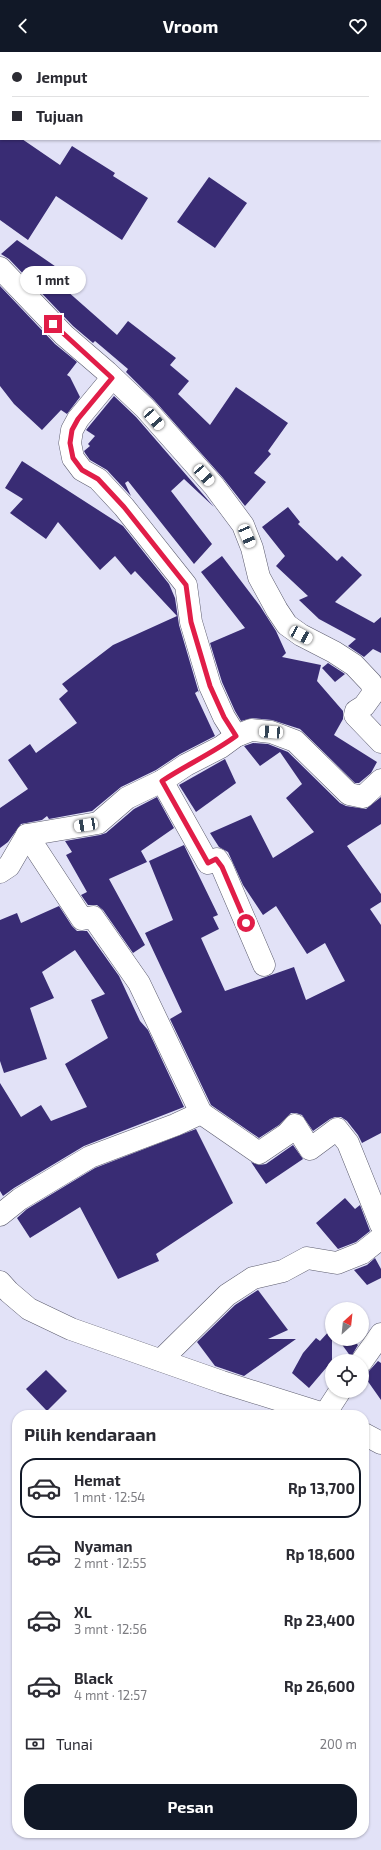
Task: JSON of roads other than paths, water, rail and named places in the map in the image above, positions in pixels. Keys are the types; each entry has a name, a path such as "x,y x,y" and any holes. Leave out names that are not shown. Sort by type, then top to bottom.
{"street":[{"path":"0,268 64,335 145,408 214,486 242,525 252,548 259,577 287,625 301,635 334,652 354,665 371,683 373,689 372,695 364,706 356,711 355,715 381,742"},
{"path":"112,378 78,419 72,430 70,443 73,458 82,470 98,479 124,507 186,585 191,622 210,686 224,717 236,736"},
{"path":"27,835 98,823 127,798 162,781 186,765 221,747 236,736 251,730 271,732 295,740 349,794 363,797 381,780"},
{"path":"162,781 208,863 216,859 222,867 264,965"},
{"path":"0,872 9,866 27,835"},
{"path":"27,835 82,919 93,918 138,983 201,1113 259,1153 287,1134 295,1125 310,1149 338,1129 348,1143 381,1225"},
{"path":"0,1215 20,1199 90,1157 175,1125 201,1113"},
{"path":"161,1360 227,1295 253,1278 283,1271 307,1258 337,1263 362,1253 381,1238"},
{"path":"0,1282 29,1309 71,1329 222,1382 313,1410"},
{"path":"367,1354 381,1334"},
{"path":"328,1410 336,1398"},
{"path":"369,1437 381,1443"}]}
